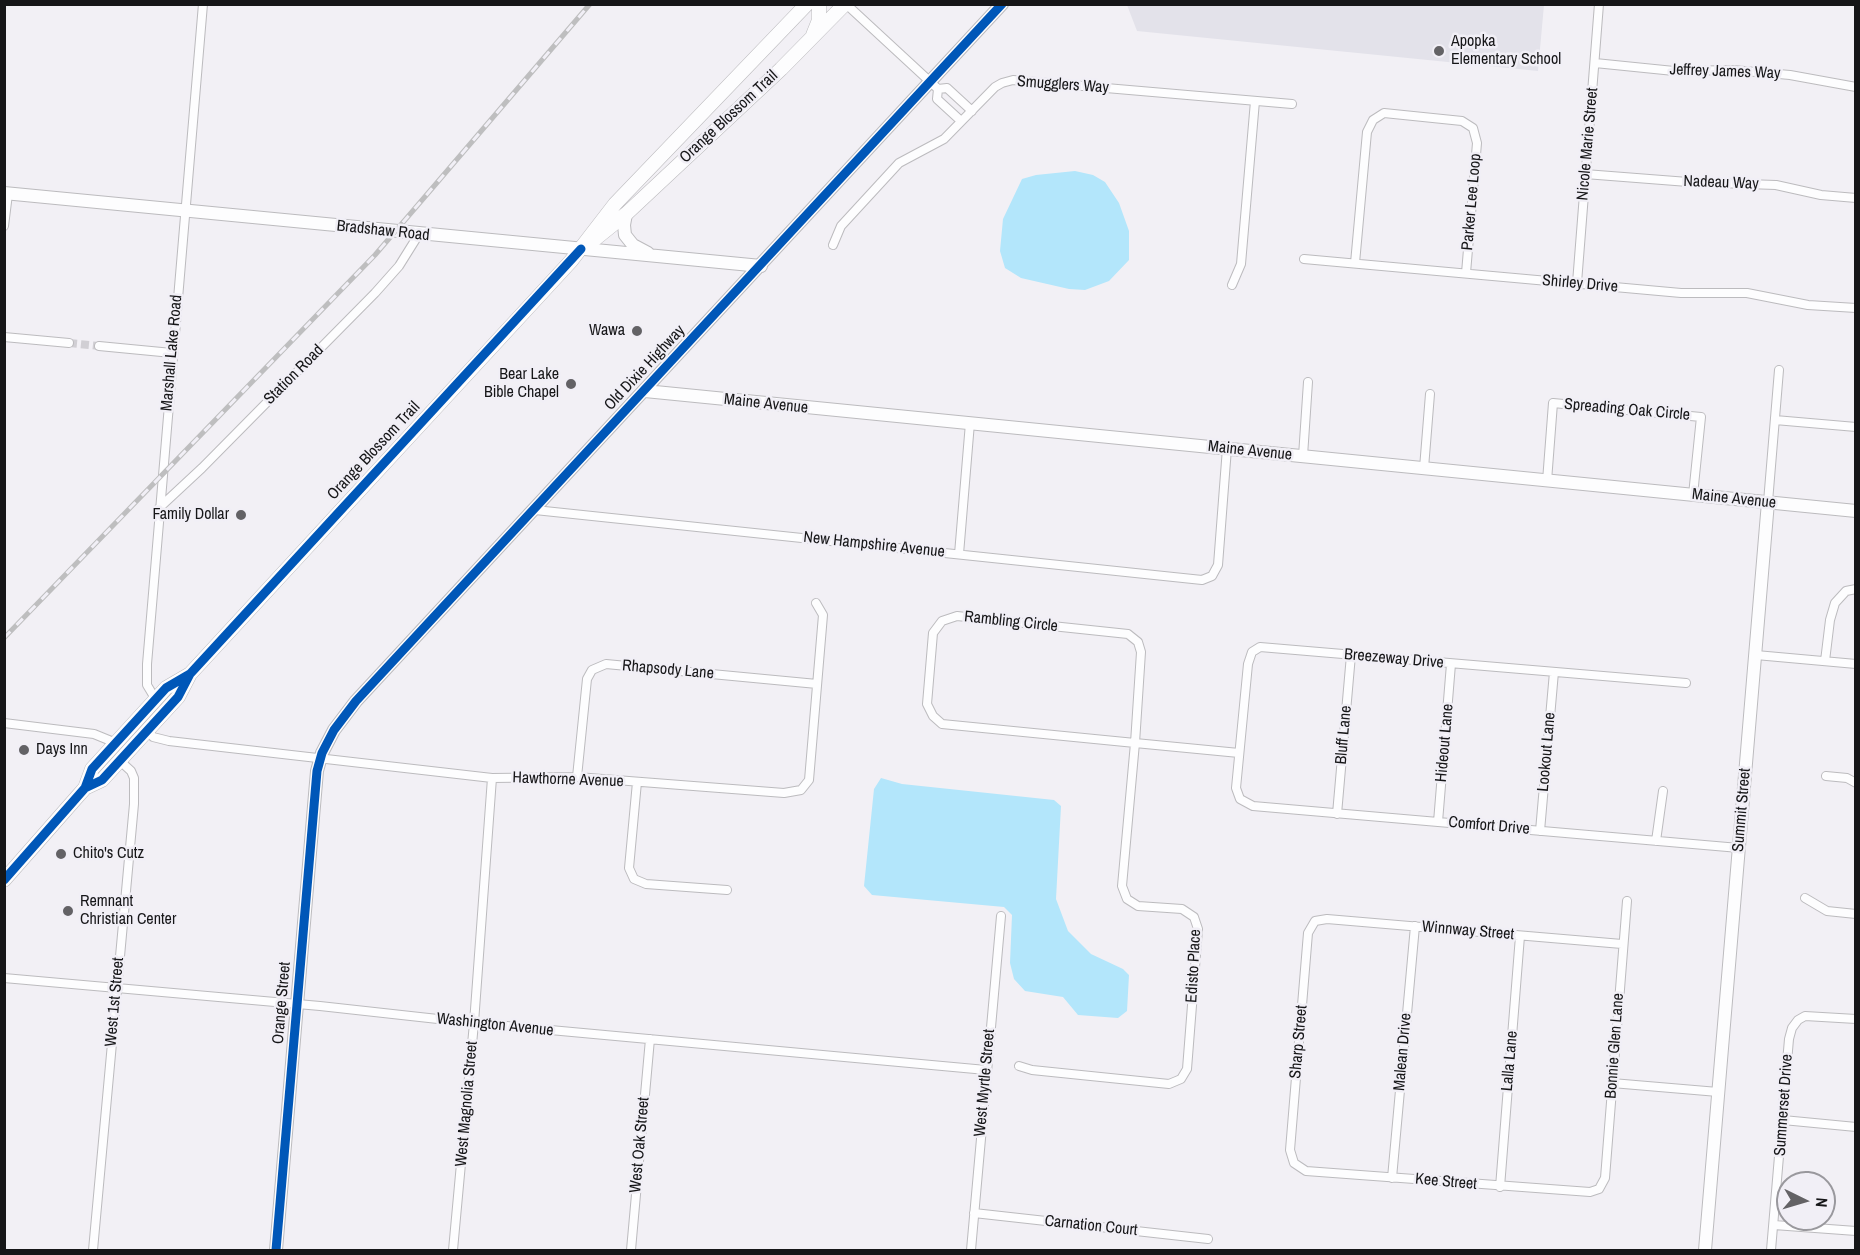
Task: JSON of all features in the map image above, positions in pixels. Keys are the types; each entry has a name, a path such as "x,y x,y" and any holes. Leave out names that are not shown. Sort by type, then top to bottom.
{"main road":[{"name":"Orange Blossom Trail","path":"85,788 102,780 178,697 190,674 581,249 615,204 807,4"},
{"path":"811,39 819,20 819,4"},
{"name":"Orange Blossom Trail","path":"581,249 626,214 846,4"},
{"name":"Orange Blossom Trail","path":"4,880 85,788 92,769 166,688 190,674"}],"street":[{"name":"Marshall Lake Road","path":"156,700 147,685 147,674 159,508 203,4"},
{"path":"846,4 934,85 947,88 972,111"},
{"name":"Old Dixie Highway","path":"320,759 334,730 348,711 761,266 934,85 1002,4"},
{"name":"Nicole Marie Street","path":"1576,283 1599,4"},
{"name":"Jeffrey James Way","path":"1594,63 1674,71 1733,70 1790,75 1856,87"},
{"name":"Smugglers Way","path":"833,245 841,226 899,163 944,139 995,87 1013,80 1293,104"},
{"path":"934,85 936,99 961,121"},
{"path":"946,107 956,96"},
{"path":"1232,285 1241,264 1255,101"},
{"name":"Parker Lee Loop","path":"1355,263 1367,132 1373,120 1384,113 1462,121 1473,128 1477,143 1466,273"},
{"name":"Nadeau Way","path":"1586,174 1688,182 1776,185 1821,195 1856,198"},
{"name":"Bradshaw Road","path":"6,193 761,266"},
{"path":"4,226 6,193"},
{"path":"626,214 624,225 628,241 652,255"},
{"name":"Station Road","path":"159,508 210,460 375,293 399,266 419,234"},
{"name":"Shirley Drive","path":"1304,259 1681,293 1747,293 1808,305 1856,308"},
{"path":"4,337 69,343"},
{"path":"99,346 172,353"},
{"name":"Summit Street","path":"1705,1251 1779,370"},
{"path":"1303,456 1308,382"},
{"name":"Maine Avenue","path":"645,391 1856,511"},
{"path":"1424,468 1430,394"},
{"name":"Spreading Oak Circle","path":"1547,481 1553,404 1701,417 1693,495"},
{"path":"1775,420 1856,427"},
{"path":"959,554 970,423"},
{"name":"New Hampshire Avenue","path":"535,510 1202,580 1212,576 1218,565 1227,448"},
{"path":"1825,661 1830,620 1835,603 1846,591 1856,589"},
{"name":"Hawthorne Avenue","path":"147,730 153,737 169,741 492,778 577,777 784,793 801,790 809,780 823,615 816,603"},
{"name":"Rambling Circle","path":"1135,743 1141,652 1138,642 1128,634 957,616 942,621 933,633 927,704 933,716 942,724 1135,743 1239,753"},
{"name":"Breezeway Drive","path":"1240,799 1236,788 1248,664 1252,652 1260,647 1686,683"},
{"name":"Bluff Lane","path":"1337,814 1351,655"},
{"path":"1756,655 1856,664"},
{"name":"Rhapsody Lane","path":"577,777 587,679 592,670 606,664 817,684"},
{"name":"Hideout Lane","path":"1438,822 1451,664"},
{"name":"Lookout Lane","path":"1540,831 1554,672"},
{"path":"4,723 94,734 116,743"},
{"name":"Edisto Place","path":"1019,1066 1032,1070 1169,1084 1181,1079 1186,1069 1198,930 1194,917 1182,909 1138,906 1127,899 1122,886 1135,743"},
{"name":"Orange Street","path":"276,1251 320,759"},
{"name":"West 1st Street","path":"93,1251 135,784 131,771 120,760"},
{"path":"1826,776 1847,778 1856,783"},
{"name":"West Magnolia Street","path":"453,1251 474,1023 492,778"},
{"path":"637,782 629,868 634,879 646,884 728,890"},
{"path":"1656,841 1663,791"},
{"name":"Comfort Drive","path":"1240,799 1253,806 1739,848"},
{"path":"1805,898 1827,911 1856,914"},
{"name":"Bonnie Glen Lane","path":"1599,1190 1605,1178 1627,901"},
{"name":"West Myrtle Street","path":"971,1251 1001,916"},
{"name":"Winnway Street","path":"1315,921 1327,918 1622,944"},
{"name":"Sharp Street","path":"1294,1163 1290,1150 1308,933 1315,921"},
{"name":"Malean Drive","path":"1392,1178 1415,926"},
{"name":"Lalla Lane","path":"1500,1186 1520,936"},
{"name":"Washington Avenue","path":"4,978 986,1070"},
{"name":"Summerset Drive","path":"1771,1251 1789,1039 1794,1023 1802,1017 1810,1016 1856,1019"},
{"name":"West Oak Street","path":"631,1251 650,1039"},
{"path":"1612,1083 1718,1092"},
{"path":"1783,1120 1856,1127"},
{"name":"Kee Street","path":"1294,1163 1306,1171 1590,1192 1599,1190"},
{"name":"Carnation Court","path":"974,1213 1208,1239"},
{"path":"1774,1225 1856,1232"}],"shaded area":[{"name":"Apopka Elementary School","path":"1127,5 1544,5 1538,71 1137,31"}],"water":[{"path":"1075,171 1093,175 1105,182 1119,203 1129,231 1129,260 1109,281 1085,290 1069,289 1021,278 1005,268 1000,251 1003,219 1022,179 1036,175"},
{"path":"881,778 902,784 1054,800 1061,806 1056,899 1068,931 1091,954 1123,969 1129,975 1127,1011 1118,1018 1078,1015 1063,997 1025,991 1014,979 1010,963 1012,915 1004,907 872,895 864,886 874,789"}],"tunnel":[{"path":"69,343 99,346"}],"railway":[{"path":"4,638 375,255 590,4"}],"cycle path":[{"path":"276,1250 317,771 322,753 334,730 356,701 1002,4"},
{"path":"4,880 85,788 102,780 178,697 190,674 581,249"},
{"path":"85,788 92,769 166,688 190,674"}],"place":[{"name":"Apopka Elementary School","path":"1439,51"},
{"name":"Wawa","path":"637,331"},
{"name":"Bear Lake Bible Chapel","path":"571,384"},
{"name":"Family Dollar","path":"241,515"},
{"name":"Days Inn","path":"24,750"},
{"name":"Chito's Cutz","path":"61,854"},
{"name":"Remnant Christian Center","path":"68,911"}]}
